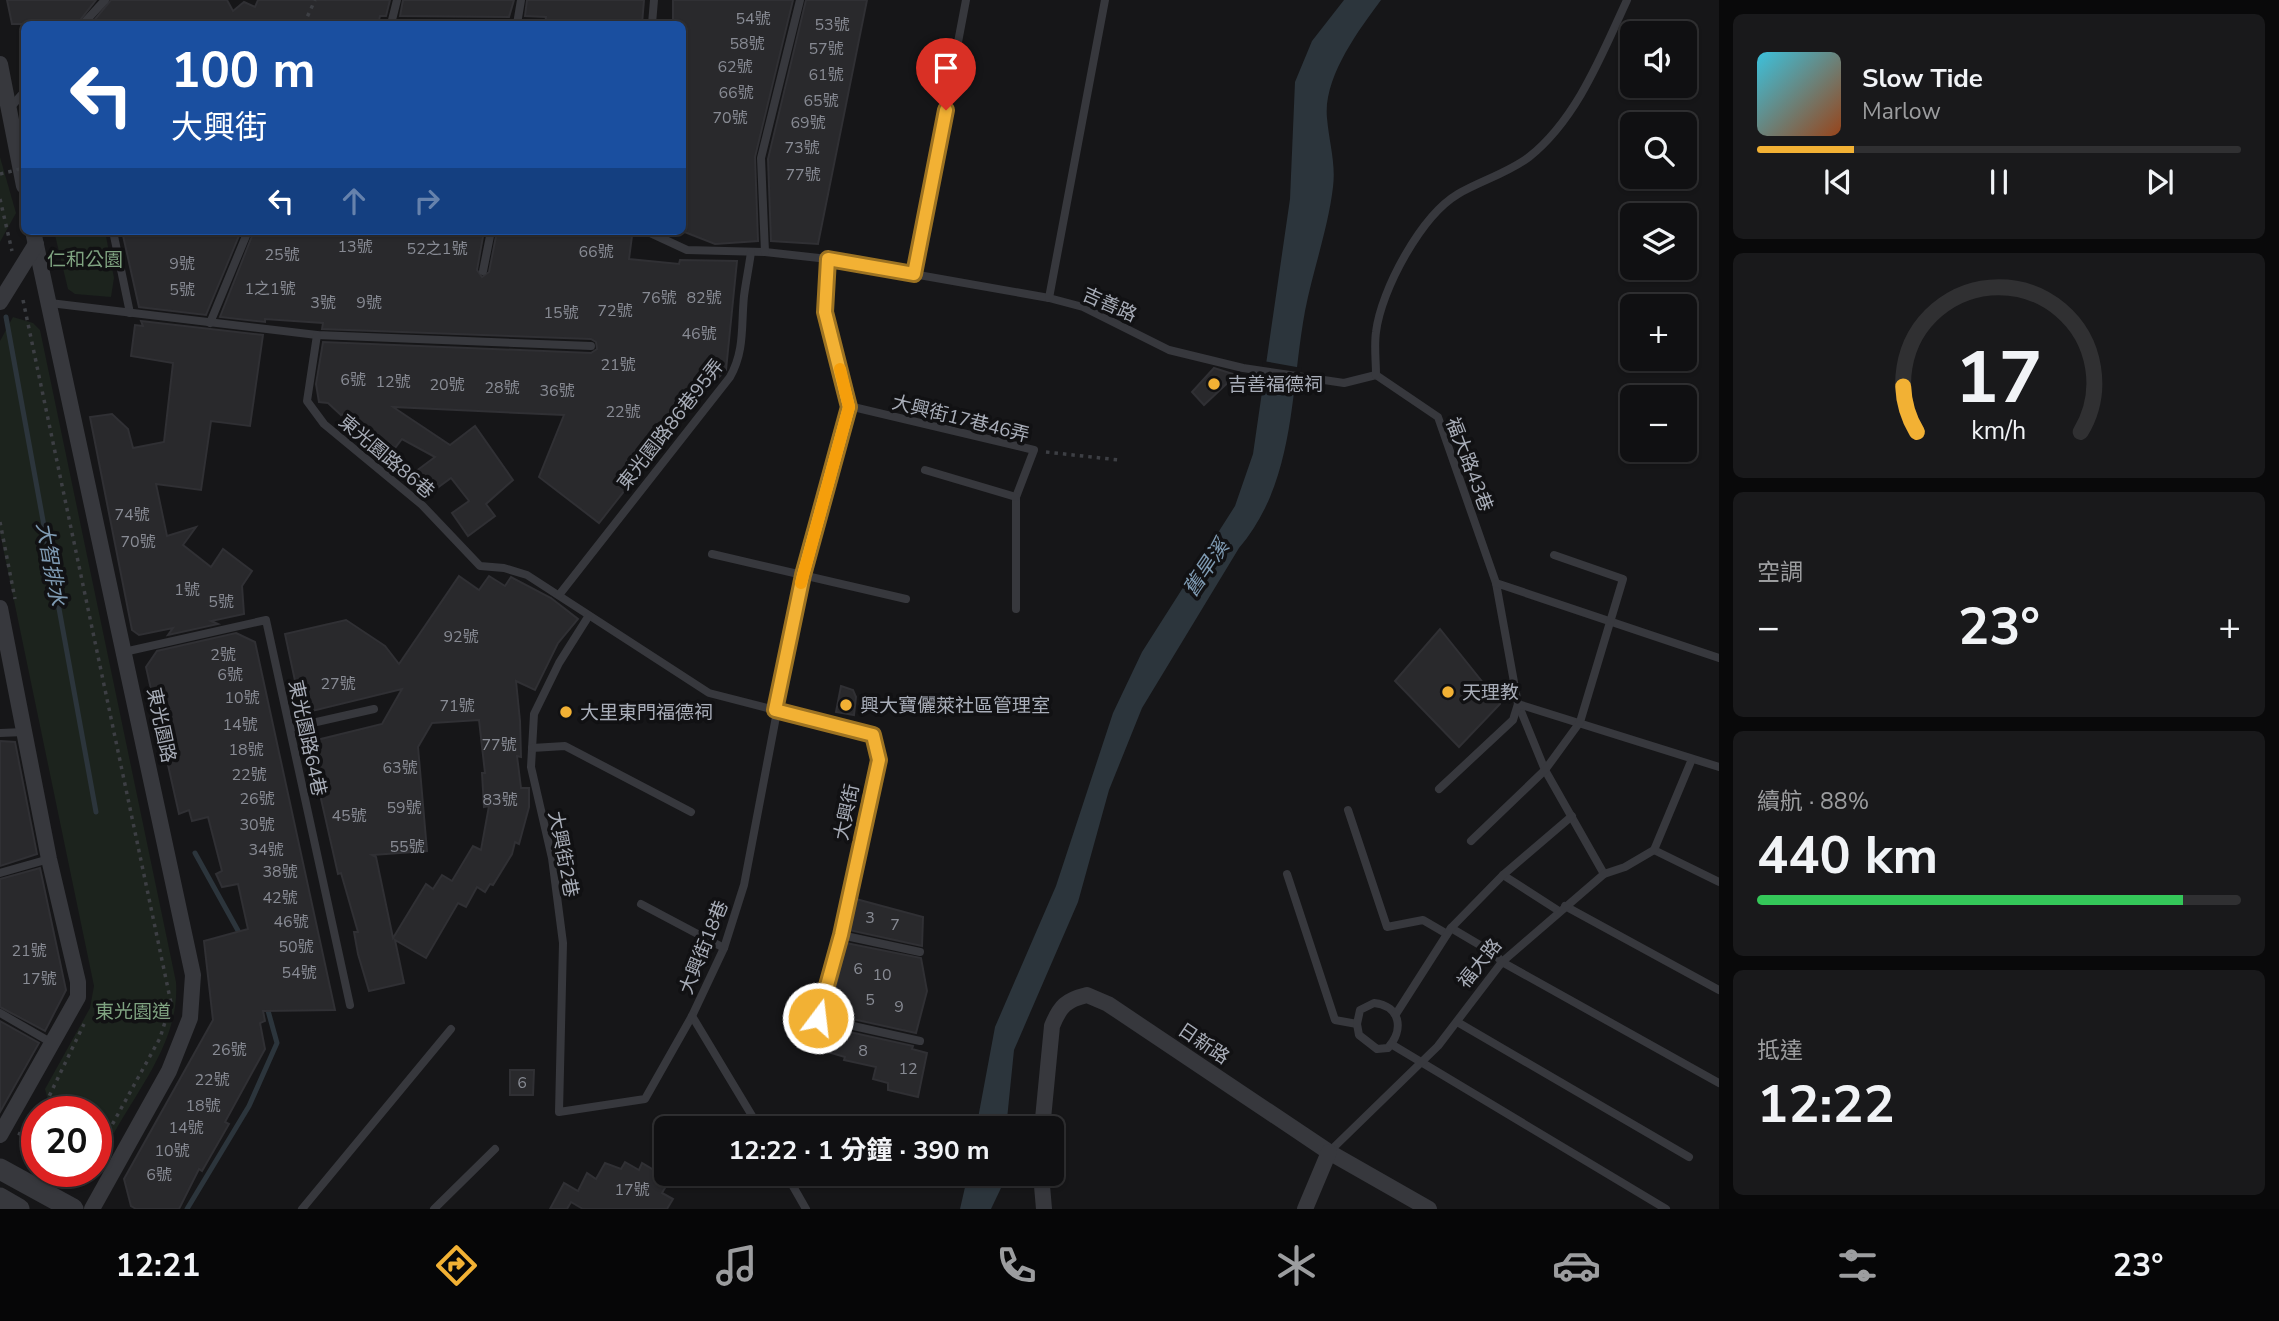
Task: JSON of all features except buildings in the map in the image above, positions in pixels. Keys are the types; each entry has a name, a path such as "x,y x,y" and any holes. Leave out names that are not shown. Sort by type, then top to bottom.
{"street":[{"path":"0,64 5,114 21,175"},
{"path":"0,302 18,277 35,237"},
{"name":"東光園路","path":"35,237 193,975 190,1017 169,1071 92,1209"},
{"path":"0,608 49,859 78,982 78,996 0,1135"},
{"name":"日新路","path":"1043,1116 1052,1026 1058,1010 1067,1000 1087,995 1108,1004 1329,1152 1429,1209"},
{"name":"福大路","path":"1305,1209 1329,1152"},
{"path":"0,1169 74,1209"},
{"path":"1042,1186 1044,1209"},
{"path":"0,1198 19,1209"}],"lane":[{"path":"86,21 105,0"},
{"path":"392,21 397,0"},
{"path":"518,21 521,0"},
{"path":"652,21 654,0"},
{"path":"765,252 761,158 800,0"},
{"path":"914,274 967,0"},
{"path":"1049,298 1105,0"},
{"path":"1376,375 1376,331 1383,308 1395,274 1428,218 1456,195 1529,157 1566,116 1594,69 1627,0"},
{"path":"5,114 21,95"},
{"path":"114,235 130,313"},
{"path":"210,323 246,235"},
{"path":"483,271 490,235"},
{"name":"吉善路","path":"655,235 687,250 765,252 828,259 1049,298 1083,307 1169,350 1243,368 1344,383 1376,375"},
{"name":"東光園路86巷95弄","path":"559,594 666,455 711,404 740,359 751,252"},
{"path":"828,259 825,312 849,407"},
{"path":"50,303 317,335 591,346"},
{"name":"東光園路86巷","path":"317,335 307,401 324,424 422,505 480,566 504,568 527,575 559,594 588,617"},
{"name":"福大路43巷","path":"1376,375 1438,417 1496,583 1518,704 1545,770 1604,874"},
{"name":"大興街17巷46弄","path":"849,407 1034,450 1016,497 1016,609"},
{"name":"大興街18巷","path":"559,1112 645,1099 692,1016 724,947 744,885 775,710 803,575 849,407"},
{"path":"925,470 1016,497"},
{"path":"712,554 906,599"},
{"path":"1471,841 1545,770 1580,722 1611,622 1623,579 1554,555"},
{"path":"1496,583 1719,658"},
{"name":"大興街","path":"588,617 709,693 873,735 879,760 841,935 813,1039"},
{"name":"大興街2巷","path":"559,1112 563,943 552,858 531,767 532,748 534,714 559,663 588,617"},
{"name":"東光園路64巷","path":"124,652 266,620 350,1005"},
{"path":"1439,789 1513,720 1518,704 1719,767"},
{"path":"290,728 374,709"},
{"path":"0,733 24,732"},
{"path":"532,748 565,746 691,812"},
{"path":"1692,759 1654,850 1719,882"},
{"path":"1348,810 1387,927 1423,920 1449,931 1495,954 1502,962 1719,1083"},
{"path":"1396,1014 1449,931 1503,875 1572,816"},
{"name":"福大路","path":"1329,1152 1421,1064 1458,1023 1502,962 1604,874 1625,867 1654,850"},
{"path":"0,873 49,859"},
{"path":"1287,874 1335,1020 1357,1024"},
{"path":"1503,875 1562,909 1719,990"},
{"path":"641,904 724,947"},
{"path":"841,935 920,952"},
{"path":"1374,1003 1384,1004 1396,1014 1399,1031 1388,1048 1377,1049 1359,1035 1357,1024 1360,1010 1374,1003"},
{"path":"0,1013 52,1043"},
{"path":"692,1016 752,1116"},
{"path":"818,1018 920,1041"},
{"path":"1458,1023 1689,1157"},
{"path":"302,1209 452,1029"},
{"path":"1391,1044 1666,1209"},
{"path":"434,1209 495,1149"},
{"path":"793,1186 806,1209"}],"path":[{"path":"305,21 315,0"},
{"path":"0,174 21,169"},
{"path":"0,198 172,1003 160,1038 112,1125"},
{"path":"1034,450 1119,460"}],"green space":[{"path":"0,157 16,213 0,242"},
{"name":"仁和公園","path":"55,235 106,235 114,278 111,297 75,294 68,289"},
{"name":"東光園道","path":"13,317 33,323 40,330 176,982 176,1003 165,1042 147,1079 112,1134 112,1096 47,1096 45,1089 90,1008 94,986 0,533 0,341"}],"water":[{"name":"舊旱溪","path":"1344,0 1381,0 1362,26 1336,71 1327,103 1333,187 1305,311 1288,435 1281,465 1258,522 1239,548 1142,708 1109,790 1078,902 1014,1050 1007,1116 978,1116 995,1027 1056,886 1113,713 1142,652 1235,506 1253,454 1290,199 1295,82 1312,41"},
{"path":"965,1186 1001,1186 991,1209 960,1209"}],"pier":[{"path":"1263,361 1302,368 1300,388 1260,381"}],"waterway":[{"name":"大智排水","path":"6,317 96,812"},
{"path":"195,853 241,936"},
{"path":"187,1209 249,1106 277,1043 267,1007"}],"slow traffic":[{"path":"801,583 849,407 840,369"}],"place":[{"name":"吉善福德祠","path":"1214,384"},
{"name":"天理教","path":"1448,692"},
{"name":"興大寶儷萊社區管理室","path":"846,705"},
{"name":"大里東門福德祠","path":"566,712"}],"route":[{"path":"818,1018 841,935 879,760 873,735 775,710 803,575 849,407 825,312 828,259 914,274 946,110"}]}
